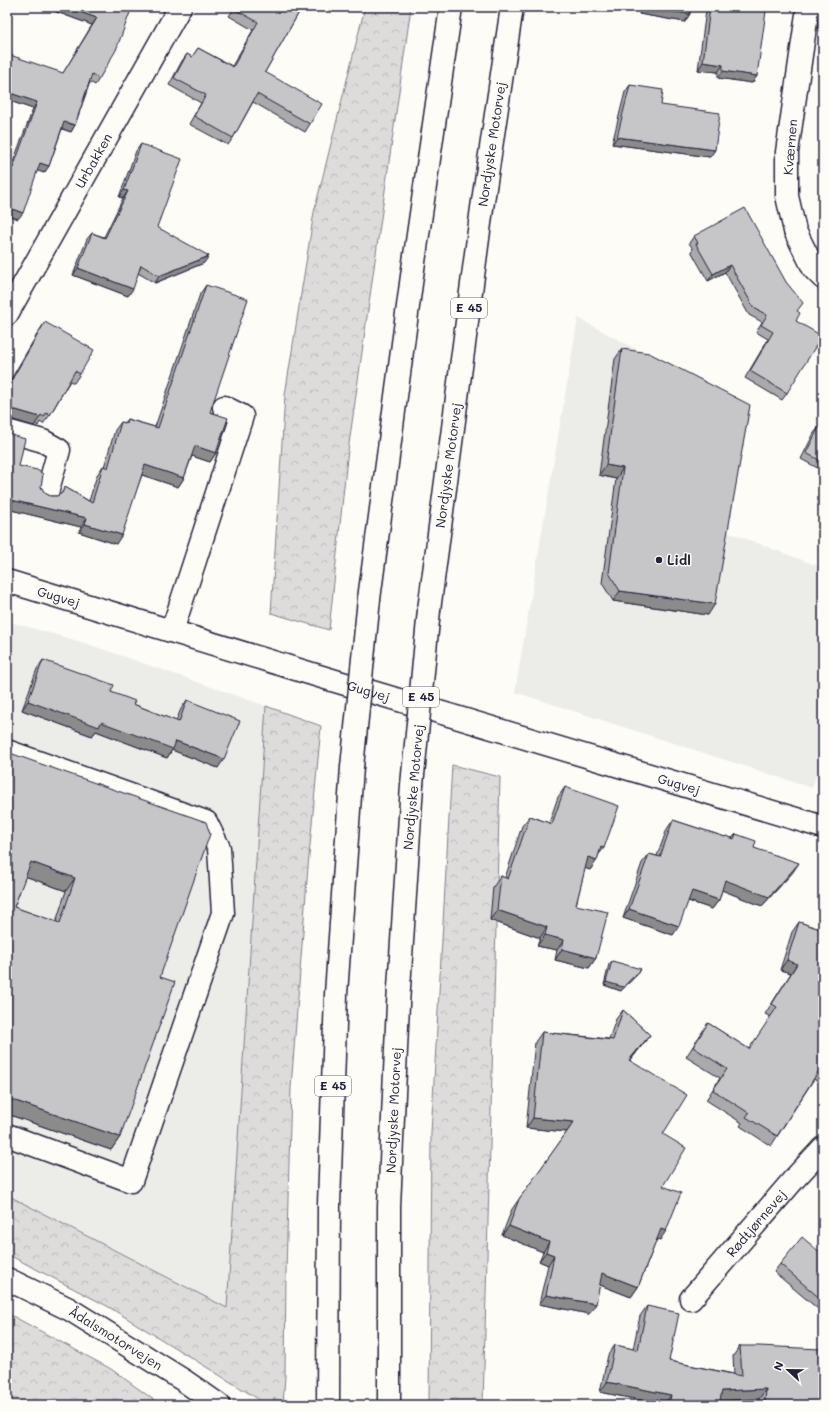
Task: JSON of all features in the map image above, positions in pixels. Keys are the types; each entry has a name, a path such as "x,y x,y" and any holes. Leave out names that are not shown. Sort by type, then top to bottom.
{"main road":[{"name":"Urbakken","path":"7,314 180,7"},
{"name":"E 45","path":"328,1405 330,1205 336,1002 352,767 369,599 412,276 451,7"},
{"name":"Nordjyske Motorvej","path":"390,1405 389,1207 398,1004 412,785 429,610 481,216 512,7"},
{"name":"Kværnen","path":"808,7 787,152 787,196 795,231 814,269 823,278"},
{"path":"172,631 242,416 224,407"},
{"path":"7,431 43,442 59,450 47,493"},
{"name":"Gugvej","path":"7,581 329,680 823,827"},
{"path":"7,751 206,822 218,848 223,913 131,1181 7,1134"},
{"name":"Rødtjørnevej","path":"691,1299 795,1178 823,1148"},
{"name":"Ådalsmotorvejen","path":"7,1280 69,1309 183,1380 219,1405"}],"shaded area":[{"path":"578,318 751,411 723,530 823,568 823,754 812,788 515,692"},
{"path":"7,621 85,643 266,706 227,1308 7,1195"}],"green space":[{"path":"365,7 411,7 347,458 329,630 271,613 285,395 314,212"},
{"path":"266,706 321,726 308,867 291,1088 285,1376 283,1405 268,1405 107,1306 7,1254 7,1195 227,1308"},
{"path":"452,765 500,777 483,1405 429,1405 431,1133"},
{"path":"7,1313 111,1369 161,1405 7,1405"}],"building":[{"path":"66,7 132,7 116,50 99,79 92,74 75,125 64,122 49,166 40,163 23,213 7,207 7,166 13,168 37,102 7,92 7,54 63,73 97,18"},
{"path":"236,7 302,7 265,72 322,104 310,124 257,94 233,138 194,116 206,95 174,78 187,54 192,57 198,48 233,67 258,22 234,9"},
{"path":"644,7 691,7 690,14"},
{"path":"710,7 738,7 766,11 757,76 723,71 723,65 703,62"},
{"path":"630,85 663,90 661,105 720,113 715,150 617,137"},
{"path":"141,144 182,159 157,227 209,256 159,276 141,265 133,289 78,268 92,233 105,238 128,191 124,190"},
{"path":"745,208 786,282 803,303 797,311 800,313 796,321 822,336 787,393 750,371 773,332 761,325 767,315 754,308 730,265 713,274 696,244 698,243 694,236"},
{"path":"206,285 248,299 210,412 228,418 216,453 195,446 184,478 145,465 122,535 85,524 87,518 7,499 7,433 25,439 19,466 37,470 43,474 41,487 45,493 50,496 57,496 62,493 65,487 92,503 103,466 108,468 121,422 126,423 127,419 158,428"},
{"path":"45,322 94,350 80,374 75,371 50,415 46,413 44,417 41,415 40,417 16,410 10,410 7,412 7,388"},
{"path":"622,349 649,353 750,405 715,604 620,591 609,573 623,468 606,465"},
{"path":"823,423 823,462 806,453 819,427"},
{"path":"43,660 114,685 111,692 135,701 133,704 179,722 187,700 240,721 224,759 176,741 173,749 101,722 99,727 28,701"},
{"path":"7,752 206,822 210,834 160,977 175,982 120,1137 7,1098","holes":["31,862 75,878 60,923 14,907"]},
{"path":"565,787 619,806 604,848 601,847 597,860 588,857 576,905 608,912 596,958 562,949 564,940 545,935 547,927 497,910 501,876 508,879 530,816 552,824"},
{"path":"673,820 734,839 736,834 756,841 754,848 799,863 769,897 725,880 719,900 692,891 679,926 629,909 649,854 660,857"},
{"path":"799,922 823,930 823,1071 820,1069 777,1136 746,1117 749,1113 713,1090 727,1069 693,1047 708,1023 749,1049 777,1007 772,1004 797,964 787,960"},
{"path":"612,961 641,969 623,987 606,982"},
{"path":"623,1010 650,1035 629,1060 687,1095 663,1134 686,1148 663,1186 681,1193 666,1231 661,1229 638,1287 602,1273 596,1304 546,1295 554,1255 546,1252 549,1242 509,1226 519,1199 574,1122 533,1118 542,1032 613,1040"},
{"path":"802,1237 823,1255 823,1301 780,1264"},
{"path":"647,1306 679,1313 669,1361 742,1376 740,1346 820,1349 819,1364 823,1364 823,1404 765,1402 766,1389 722,1391 719,1405 699,1401 698,1405 669,1405 671,1395 607,1382 615,1345 638,1350"}],"place":[{"name":"Lidl","path":"659,560"}]}
